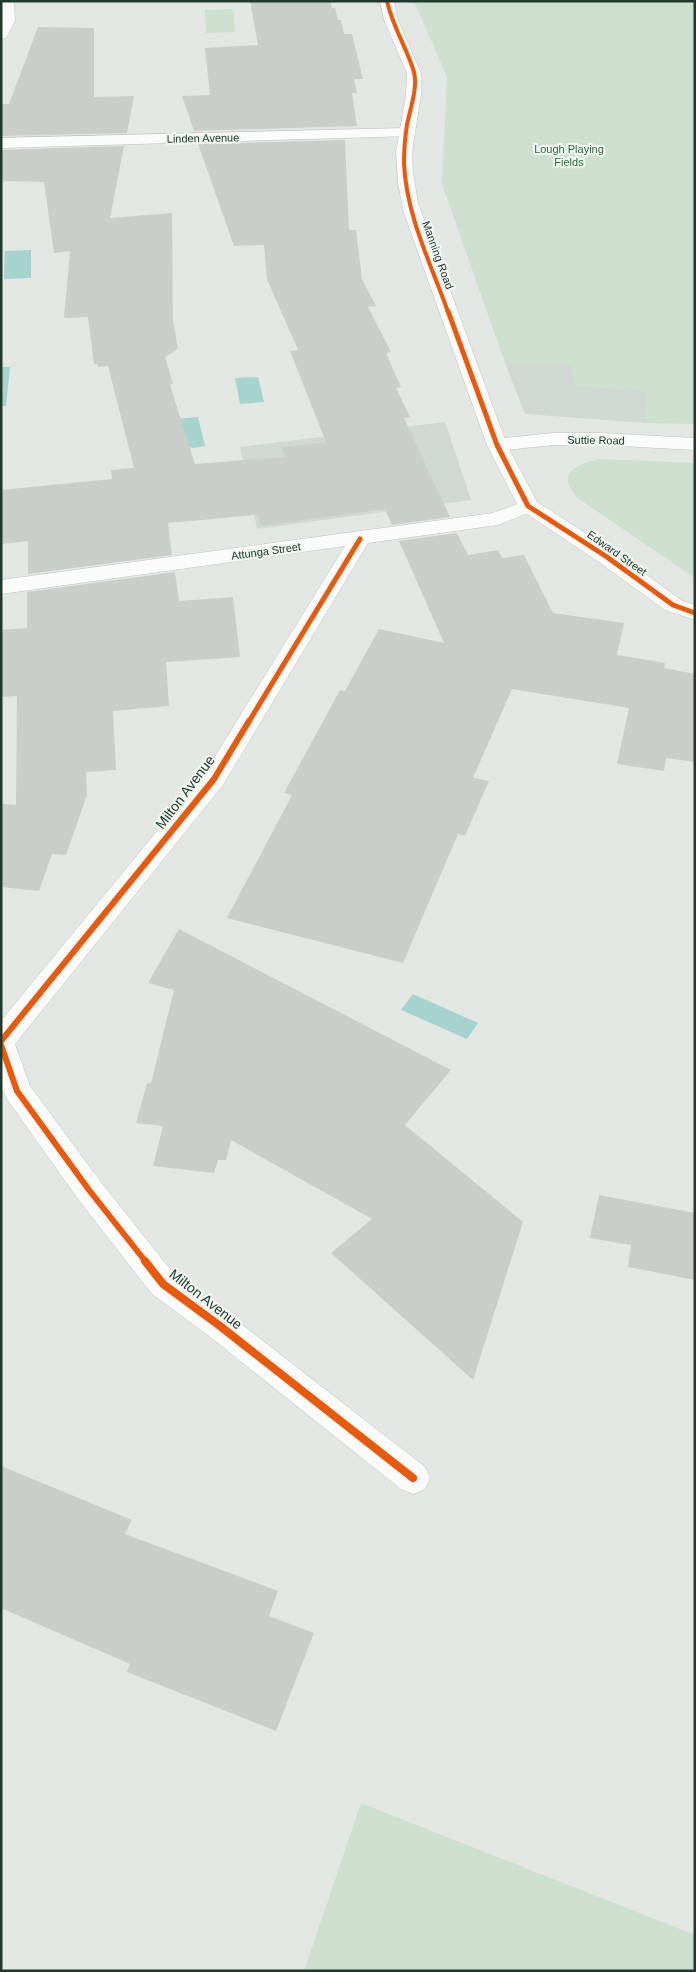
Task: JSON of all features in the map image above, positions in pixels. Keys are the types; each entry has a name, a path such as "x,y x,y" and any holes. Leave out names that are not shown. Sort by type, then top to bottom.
{"street":[{"path":"1,35 8,21 7,1"},
{"name":"Manning Road","path":"387,1 391,20 414,73 415,82 406,133 406,191 412,213 497,444 528,506"},
{"name":"Linden Avenue","path":"1,143 406,133"},
{"name":"Suttie Road","path":"497,444 553,439 602,439 695,444"},
{"name":"Attunga Street","path":"1,587 360,539 498,518 528,506"},
{"name":"Edward Street","path":"528,506 607,557 673,605 695,613"},
{"name":"Milton Avenue","path":"1,1041 214,779 360,539"},
{"name":"Milton Avenue","path":"1,1045 16,1091 88,1190 163,1284 220,1326 413,1478"}],"shaded area":[{"path":"505,363 572,363 574,385 647,391 645,423 525,414"},
{"path":"445,422 471,500 257,529 240,447"}],"green space":[{"name":"Lough Playing Fields","path":"414,1 695,1 695,424 645,423 647,391 574,385 571,363 505,363 442,184 447,77"},
{"path":"233,9 235,32 206,33 205,10"},
{"path":"599,459 695,463 695,578 579,499 568,483 568,477 571,472 582,464"},
{"path":"361,1803 695,1935 695,1971 304,1971"}],"water":[{"path":"31,250 31,278 4,279 5,251"},
{"path":"1,367 10,367 6,406 1,406"},
{"path":"258,377 264,402 240,404 235,378"},
{"path":"198,417 205,446 194,448 180,446 174,419"},
{"path":"413,994 478,1023 467,1039 401,1010"}],"building":[{"path":"250,1 330,1 332,8 335,8 338,20 341,20 344,34 352,34 363,79 354,79 357,93 352,93 357,126 194,131 182,96 210,95 205,48 258,45"},
{"path":"38,27 94,28 94,97 134,96 127,133 1,136 1,104 9,104"},
{"path":"345,140 349,230 356,230 362,279 376,306 368,307 391,352 386,353 401,387 396,388 410,417 404,418 450,517 392,525 385,509 261,526 257,515 168,523 172,555 28,574 28,541 1,544 1,490 112,479 111,470 134,468 108,366 98,367 97,364 94,364 88,317 64,318 70,251 54,253 44,182 1,181 1,150 124,146 110,218 172,213 173,321 178,349 165,357 173,384 170,385 195,464 285,457 282,447 326,442 290,351 298,350 267,279 264,245 234,246 198,144"},
{"path":"457,533 468,555 498,550 502,558 524,555 553,613 624,623 617,655 665,663 664,668 695,674 695,762 666,758 664,771 617,764 629,708 512,689 473,778 489,781 465,836 458,834 403,963 227,918 292,795 284,793 340,690 345,691 379,629 444,643 399,541"},
{"path":"175,572 179,601 233,597 240,657 166,662 169,706 113,711 116,770 86,772 87,795 66,855 52,854 39,891 1,887 1,804 16,805 17,696 1,697 1,630 27,628 27,592"},
{"path":"179,929 451,1070 405,1125 523,1222 473,1380 331,1253 372,1219 231,1140 226,1160 218,1160 214,1173 153,1166 163,1126 136,1123 147,1083 151,1083 174,990 148,983"},
{"path":"599,1195 695,1213 695,1280 628,1267 631,1245 590,1238"},
{"path":"1,1466 132,1520 125,1534 278,1591 269,1616 314,1633 276,1731 127,1672 130,1664 1,1608"}],"cycle path":[{"path":"387,1 391,20 414,73 413,95 404,152 406,183 412,213 497,445 528,506 607,557 673,605 695,613"},
{"path":"1,1041 214,779 360,539"},
{"path":"1,1045 17,1091 89,1190 163,1284 220,1326 413,1478"}]}
